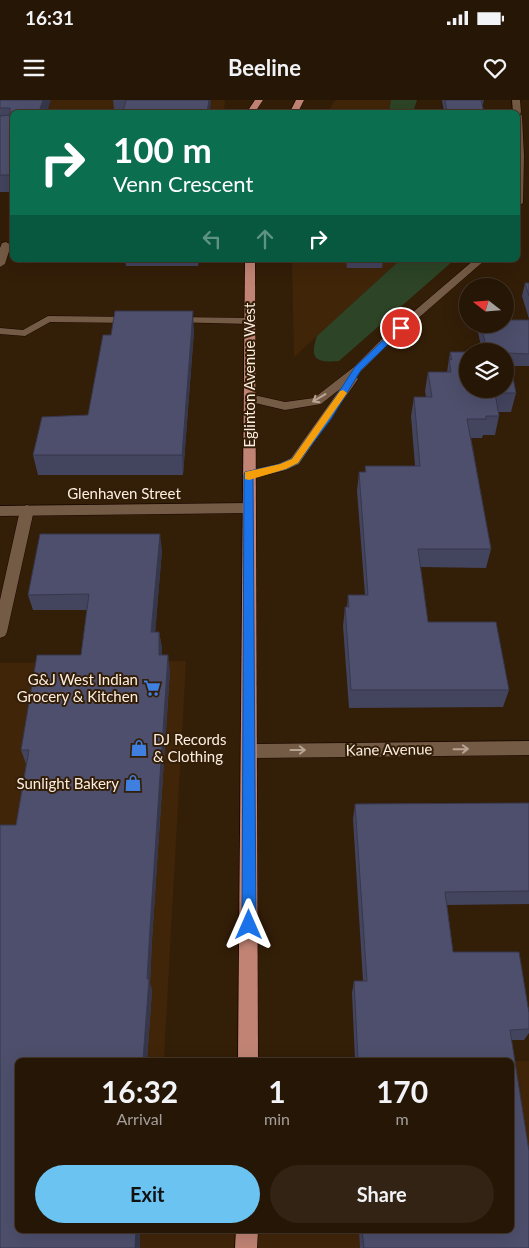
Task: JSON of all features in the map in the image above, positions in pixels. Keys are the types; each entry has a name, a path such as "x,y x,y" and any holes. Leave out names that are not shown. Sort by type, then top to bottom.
{"main road":[{"name":"Eglinton Avenue West","path":"248,1058 250,262"},
{"path":"246,1248 247,1233"}],"street":[{"path":"0,264 6,245"},
{"path":"250,398 286,406 316,401 358,369 388,339 478,262"},
{"path":"0,331 25,333 48,319 250,321"},
{"path":"249,475 282,467 295,461 328,416 358,369"},
{"name":"Glenhaven Street","path":"0,511 249,508"},
{"path":"0,632 27,510"},
{"name":"Kane Avenue","path":"250,751 529,748"}],"shaded area":[{"path":"0,100 225,100 224,110 0,110"},
{"path":"335,100 391,100 389,110 329,110"},
{"path":"292,262 398,262 294,357"},
{"path":"186,661 164,1057 195,1058 15,1058 15,1233 514,1233 514,1061 529,1061 529,1248 0,1248 0,663"}],"green space":[{"path":"391,100 417,100 414,110 389,110"},
{"path":"398,262 452,262 339,361 325,361 316,358 314,350 317,336"}],"building":[{"path":"0,100 43,100 40,110 0,108"},
{"path":"126,100 209,100 207,110 124,110"},
{"path":"445,100 483,100 481,101 483,110 447,110"},
{"path":"10,115 10,175 0,175 0,116"},
{"path":"525,283 529,283 529,296"},
{"path":"115,311 193,311 182,455 33,455 42,417 88,415 103,335 111,335"},
{"path":"514,320 529,320 529,354 514,353 514,343 485,343 483,333 514,333"},
{"path":"450,352 459,352 459,398 496,398 499,416 486,416 486,419 467,419 491,549 418,549 428,622 496,622 509,690 351,690 345,607 349,607 348,595 368,595 359,472 366,472 365,466 420,466 414,397 432,397 428,372 451,372 449,359 452,360"},
{"path":"40,534 160,534 151,632 159,632 159,655 168,655 143,1058 15,1058 15,1233 136,1233 135,1248 0,1248 0,825 16,825 29,750 21,750 37,655 81,655 89,594 28,595"},
{"path":"529,803 529,891 445,892 453,952 519,952 529,1013 529,1029 510,1030 529,1151 529,1248 364,1248 362,1233 514,1233 514,1058 358,1058 354,981 367,981 355,804"}],"slow traffic":[{"path":"249,477 249,475 282,467 295,461 343,393"}],"place":[{"name":"G&J West Indian Grocery & Kitchen","path":"152,688"},
{"name":"DJ Records & Clothing","path":"139,748"},
{"name":"Sunlight Bakery","path":"133,783"}],"route":[{"path":"249,925 249,475 282,467 295,461 328,416 358,369 401,328"}]}
